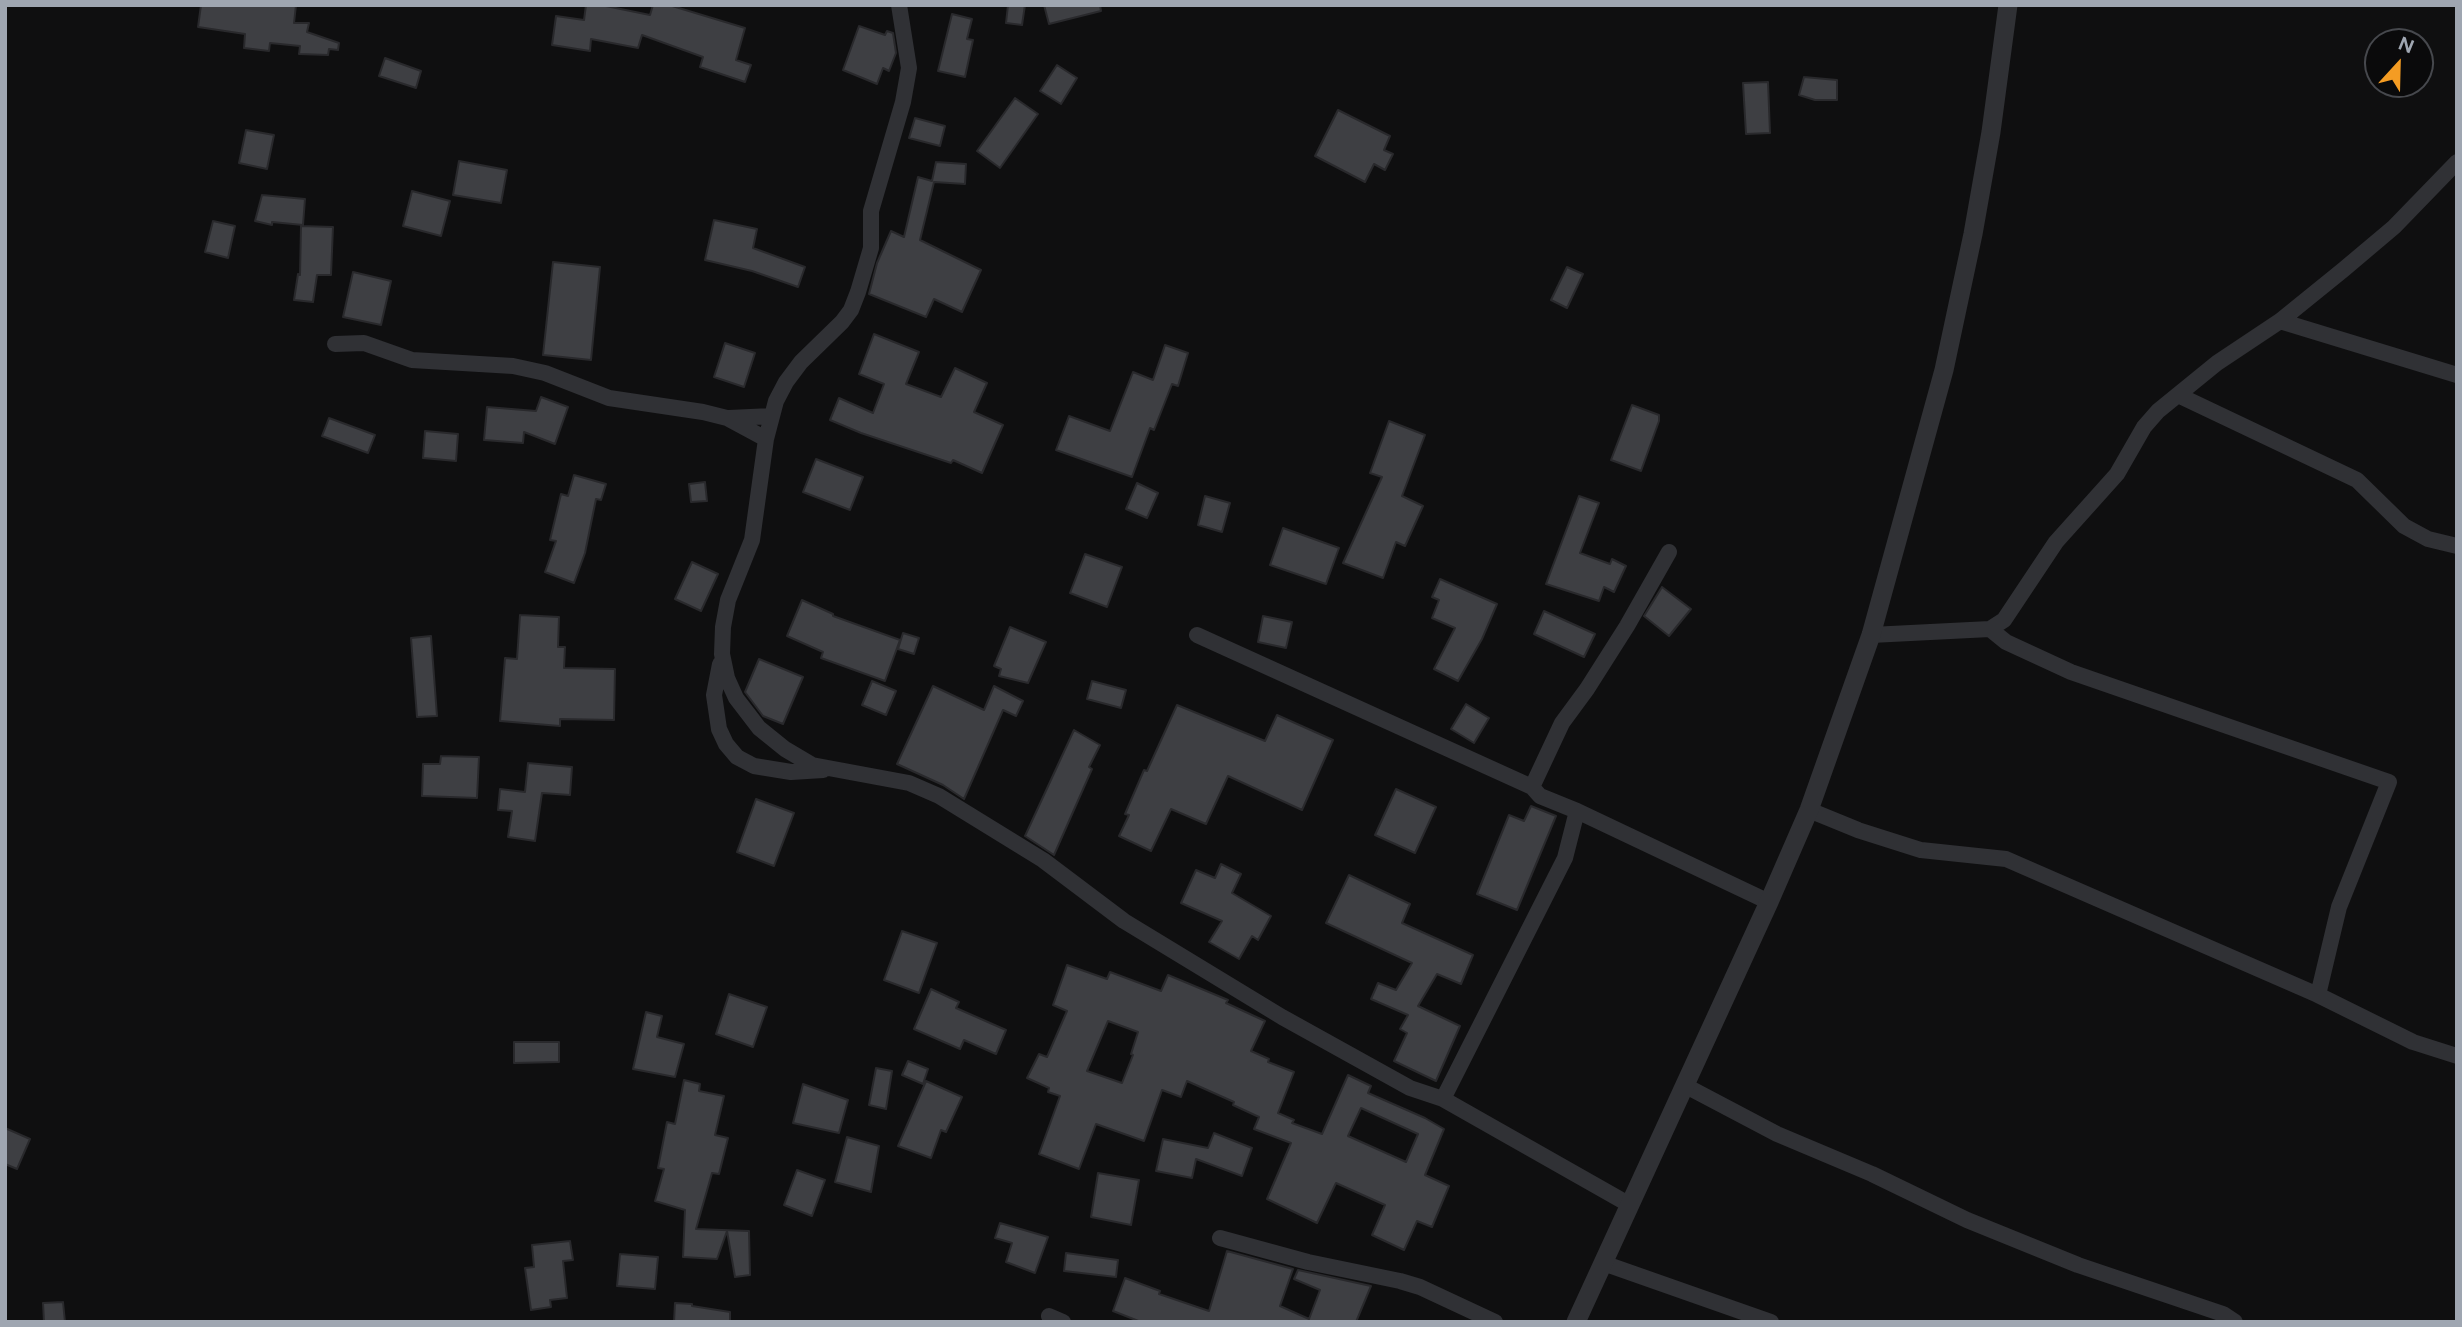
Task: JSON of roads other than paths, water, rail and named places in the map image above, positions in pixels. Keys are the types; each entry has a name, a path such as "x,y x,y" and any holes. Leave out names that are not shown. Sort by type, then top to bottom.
{"street":[{"path":"832,770 791,772 754,766 737,757 726,744 719,729 715,695 728,600 752,540 766,439 776,401 801,362 851,310 871,248 871,211 903,102 909,68 899,5"},
{"path":"1576,1322 1809,810 1871,635 1944,370 1980,196 2008,5"},
{"path":"1871,635 1990,629 2004,620 2056,542 2118,474 2144,427 2158,411 2217,363 2280,321 2395,227 2457,162"},
{"path":"2280,321 2457,375"},
{"path":"335,344 364,343 412,360 513,366 545,373 609,398 727,418 766,439"},
{"path":"2178,395 2357,480 2404,526 2428,539 2457,545"},
{"path":"727,418 772,416"},
{"path":"1532,787 1562,723 1627,626 1668,552"},
{"path":"1990,629 2006,642 2071,672 2389,782 2339,906 2318,995"},
{"path":"1197,635 1532,787 1540,796 1769,902"},
{"path":"722,654 727,678 736,698 759,728 785,749 812,765 909,783 939,796 1043,860 1124,920 1282,1017 1410,1087 1443,1100 1630,1205"},
{"path":"1809,810 1858,830 1921,850 2006,859 2318,995 2413,1042 2457,1056"},
{"path":"1443,1100 1565,858 1577,811"},
{"path":"1684,1085 1777,1133 1872,1174 1967,1220 2078,1265 2223,1314 2235,1322"},
{"path":"1220,1238 1308,1262 1420,1287 1495,1322"},
{"path":"1603,1263 1771,1322"}]}
